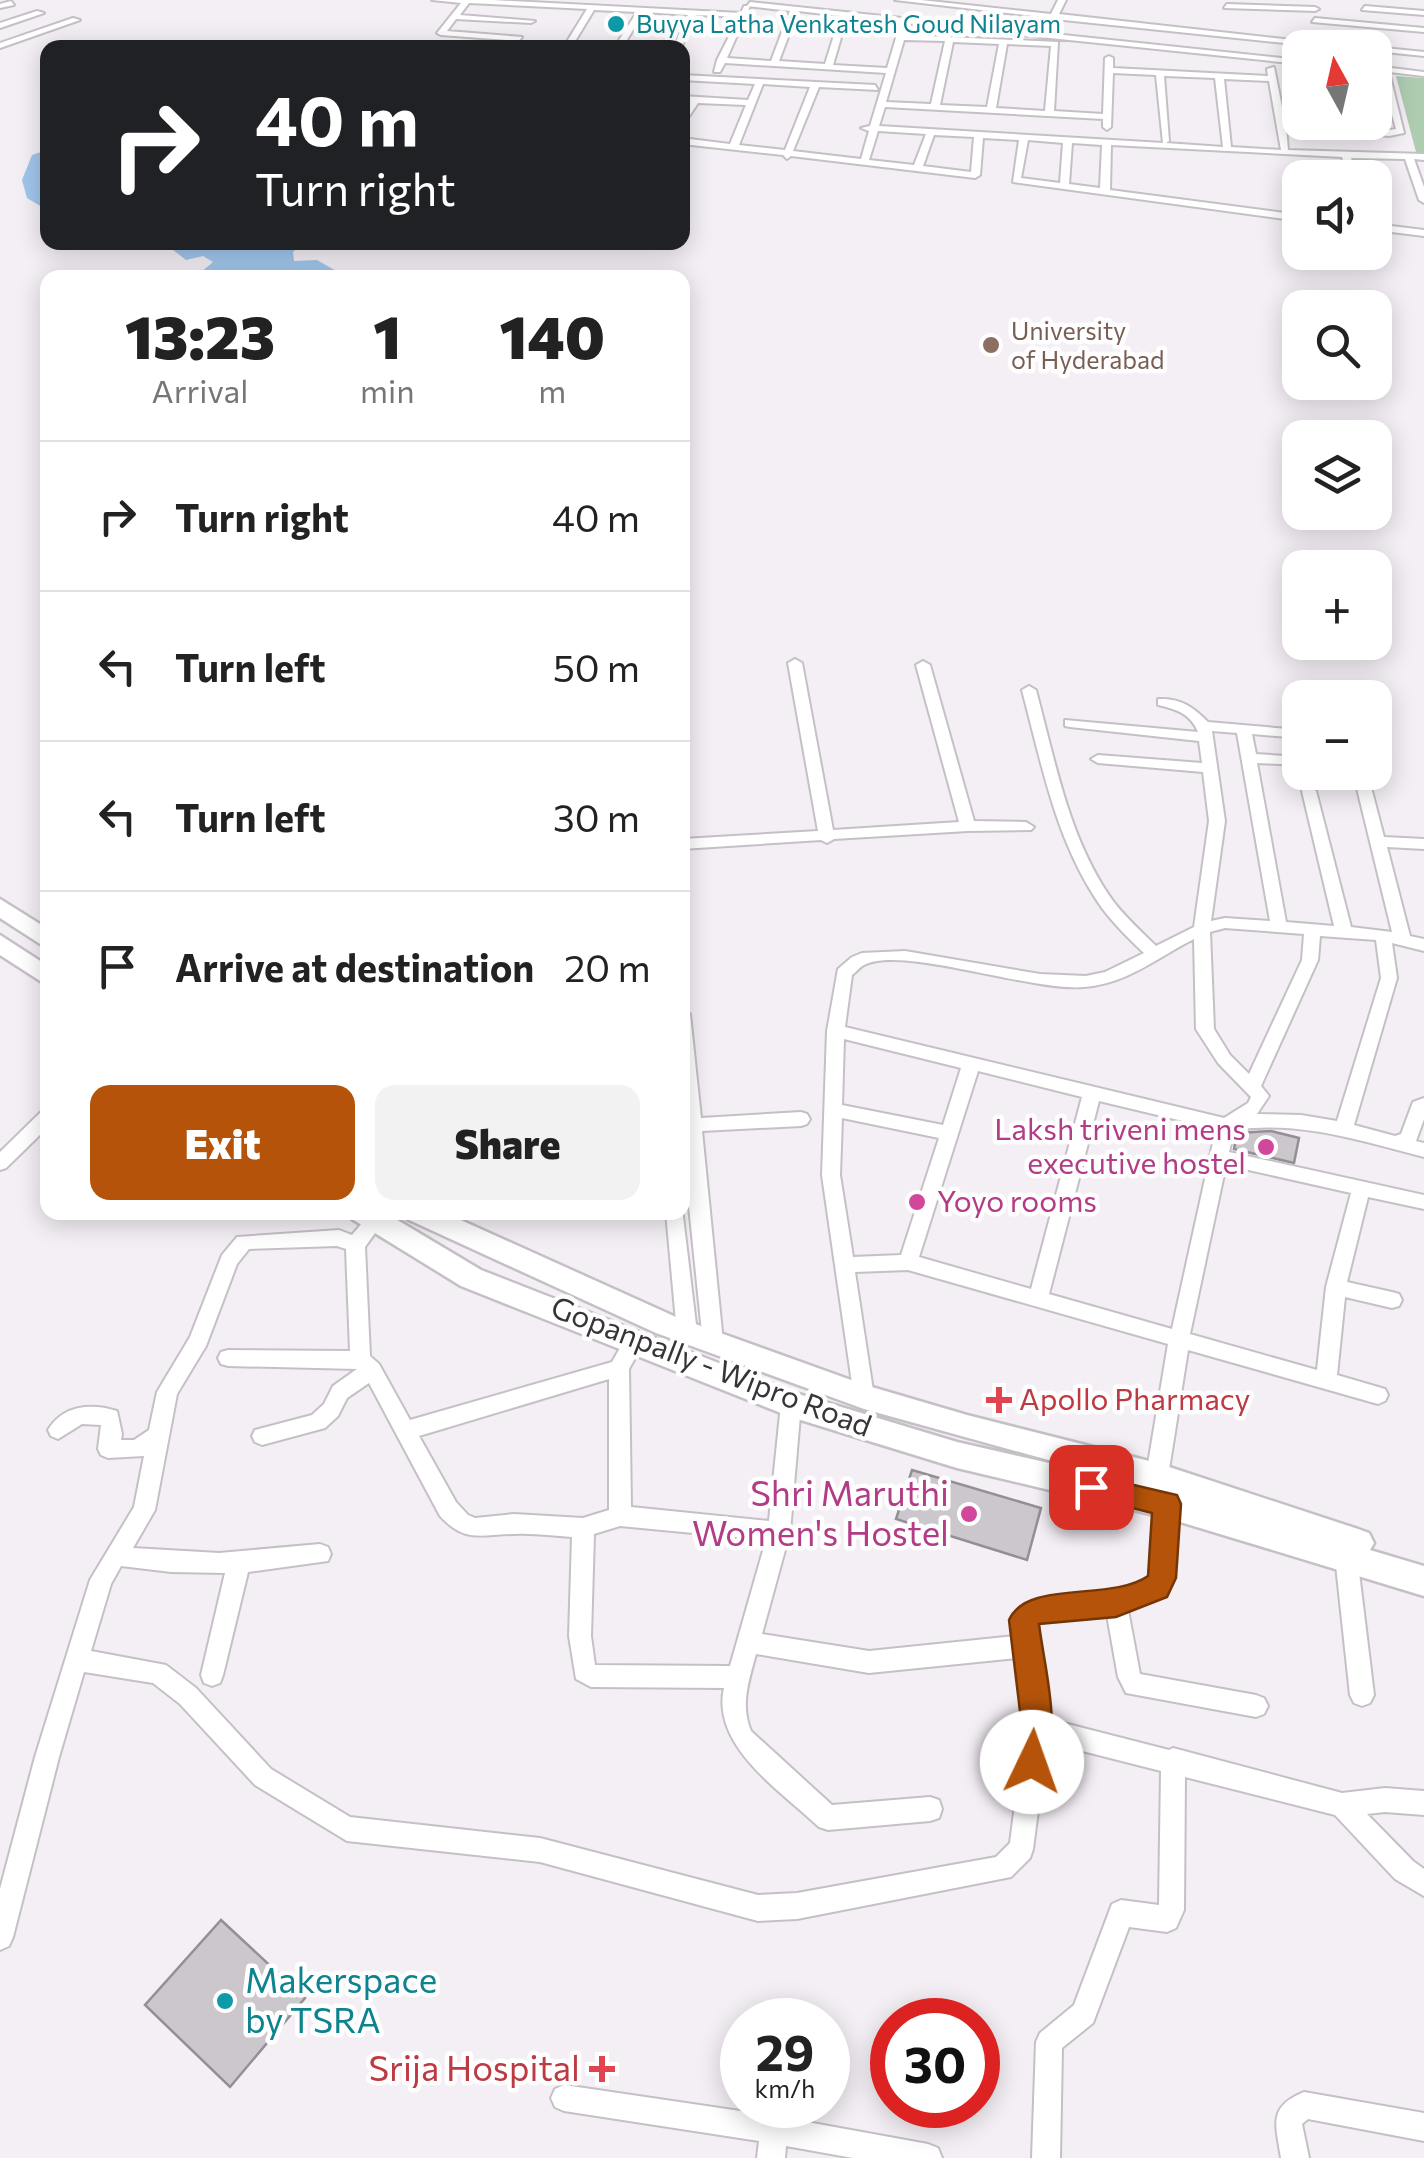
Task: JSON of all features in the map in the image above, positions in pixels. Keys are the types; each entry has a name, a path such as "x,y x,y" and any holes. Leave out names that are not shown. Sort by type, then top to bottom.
{"main road":[{"path":"0,907 40,935"},
{"path":"0,942 40,972"},
{"name":"Gopanpally - Wipro Road","path":"372,1220 471,1278 791,1404 1162,1490 1424,1566"},
{"name":"Gopanpally - Wipro Road","path":"448,1221 700,1338 864,1396 962,1441"},
{"name":"Gopanpally - Wipro Road","path":"1162,1490 1424,1580"}],"street":[{"path":"436,0 741,14"},
{"path":"771,0 903,16"},
{"path":"899,0 1282,56"},
{"path":"1041,23 1059,0"},
{"path":"1413,0 1420,12"},
{"path":"466,2 442,34 491,40"},
{"path":"713,79 741,14 752,2 844,14 1282,40"},
{"path":"0,6 11,3"},
{"path":"1368,24 1364,4 1420,12"},
{"path":"518,40 542,5"},
{"path":"1227,6 1314,10 1368,24 1424,30"},
{"path":"571,40 592,8"},
{"path":"774,63 795,8"},
{"path":"623,40 642,10"},
{"path":"681,40 693,12"},
{"path":"0,26 40,13"},
{"path":"829,66 844,14"},
{"path":"877,89 892,71 903,16"},
{"path":"860,162 871,126 880,70 903,16"},
{"path":"454,17 531,21"},
{"path":"0,46 76,20"},
{"path":"1041,23 1056,40 1049,114"},
{"path":"900,37 1003,42 1056,40 1282,59"},
{"path":"936,107 950,40"},
{"path":"992,110 1003,42"},
{"path":"1105,191 1108,47"},
{"path":"1392,51 1424,54"},
{"path":"1269,59 1282,124"},
{"path":"720,60 892,71"},
{"path":"1392,68 1424,71"},
{"path":"1109,70 1274,79"},
{"path":"1160,72 1166,142"},
{"path":"1219,76 1227,146"},
{"path":"690,78 877,89"},
{"path":"713,79 877,89"},
{"path":"734,146 759,83"},
{"path":"787,156 814,86"},
{"path":"871,126 882,104 877,89"},
{"path":"690,100 749,103"},
{"path":"690,109 695,100"},
{"path":"882,104 1107,117"},
{"path":"1392,107 1401,131 1392,132"},
{"path":"871,126 979,135 1424,156"},
{"path":"871,126 1088,139"},
{"path":"918,168 931,132"},
{"path":"690,143 975,175 979,135"},
{"path":"1024,137 1016,180 1282,216"},
{"path":"1064,186 1068,138"},
{"path":"1107,140 1424,156"},
{"path":"1284,140 1285,149"},
{"path":"1346,154 1348,160"},
{"path":"1409,157 1424,200"},
{"path":"1392,229 1424,233"},
{"path":"795,663 827,838"},
{"path":"923,665 968,826"},
{"path":"1029,690 1064,817 1086,870 1109,906 1156,956"},
{"path":"76,1660 158,1673 188,1696 263,1776 346,1829 540,1850 758,1908 798,1906 1002,1868 1021,1848 1038,1728 1024,1620 1032,1611 1116,1603 1156,1588 1162,1578 1162,1490 1179,1342 1226,1124 1255,1107 1260,1096 1224,1058 1205,1029 1202,927 1217,821 1205,732 1186,707 1163,702"},
{"path":"1070,723 1282,733"},
{"path":"1244,730 1279,927"},
{"path":"1098,758 1209,768"},
{"path":"1249,758 1282,760"},
{"path":"1344,1127 1389,978 1392,937 1378,842 1365,790"},
{"path":"1309,791 1344,933"},
{"path":"690,844 827,838 968,826 1026,827"},
{"path":"1378,842 1424,844"},
{"path":"864,1396 832,1174 836,1030 844,973 861,960 907,957 1060,982 1098,983 1156,956 1202,927 1225,923 1392,937 1424,944"},
{"path":"1252,1087 1310,960 1312,930"},
{"path":"836,1030 1226,1124 1257,1118 1344,1127 1424,1150"},
{"path":"908,1262 971,1064"},
{"path":"1038,1301 1092,1092"},
{"path":"1394,1143 1409,1138 1419,1107 1424,1105"},
{"path":"832,1109 948,1133"},
{"path":"690,1128 800,1119"},
{"path":"0,1164 40,1124"},
{"path":"1220,1157 1424,1202"},
{"path":"690,1163 700,1338"},
{"path":"1326,1381 1336,1286 1361,1189"},
{"path":"366,1220 355,1245 366,1365 448,1509 460,1522 474,1528 514,1524 582,1528 620,1516 779,1532"},
{"path":"677,1220 700,1338"},
{"path":"0,1937 15,1871 101,1580 144,1510 167,1392 199,1340 236,1250 244,1242 292,1237 339,1238 355,1245"},
{"path":"844,1265 908,1262 1179,1342 1378,1395"},
{"path":"1336,1286 1392,1300"},
{"path":"620,1516 619,1368 635,1340"},
{"path":"228,1358 366,1365"},
{"path":"262,1436 318,1422 366,1365"},
{"path":"405,1430 619,1368"},
{"path":"791,1404 779,1532 739,1677 734,1718 743,1739 820,1814 840,1819 930,1809"},
{"path":"58,1430 79,1416 110,1417 112,1434 108,1450 138,1450 161,1433"},
{"path":"582,1528 580,1636 584,1671 591,1676 739,1677"},
{"path":"118,1556 171,1564 238,1566 320,1554"},
{"path":"1346,1556 1362,1696"},
{"path":"212,1676 238,1566"},
{"path":"1116,1603 1131,1682 1256,1706"},
{"path":"748,1642 868,1662 1025,1646"},
{"path":"1038,1728 1342,1805 1385,1800 1424,1802"},
{"path":"1046,2158 1049,2042 1084,2014 1121,1913 1167,1919 1171,1910 1172,1760"},
{"path":"1342,1805 1404,1870 1424,1884"},
{"path":"564,2098 928,2158"},
{"path":"1295,2158 1288,2118 1304,2105 1424,2127"},
{"path":"772,2158 774,2130"}],"green space":[{"path":"1396,76 1424,78 1424,152 1416,152"}],"water":[{"path":"40,152 40,206 27,198 22,180 32,155"},
{"path":"173,250 295,250 294,261 317,260 334,270 203,270 213,262 203,256 186,260"}],"building":[{"name":"Laksh triveni mens executive hostel","path":"1271,1131 1299,1138 1294,1163 1234,1149 1237,1133"},
{"name":"Shri Maruthi Women's Hostel","path":"912,1470 1041,1508 1027,1560 896,1519"},
{"name":"Makerspace by TSRA","path":"221,1920 305,1998 230,2087 145,2005"}],"place":[{"name":"Buyya Latha Venkatesh Goud Nilayam","path":"616,24"},
{"name":"University of Hyderabad","path":"991,345"},
{"name":"Laksh triveni mens executive hostel","path":"1266,1147"},
{"name":"Yoyo rooms","path":"917,1202"},
{"name":"Apollo Pharmacy","path":"999,1400"},
{"name":"Shri Maruthi Women's Hostel","path":"969,1514"},
{"name":"Makerspace by TSRA","path":"225,2001"},
{"name":"Srija Hospital","path":"602,2069"}],"route":[{"path":"1032,1762 1038,1728 1024,1620 1032,1611 1116,1603 1156,1588 1162,1578 1167,1504 1091,1487"}]}
